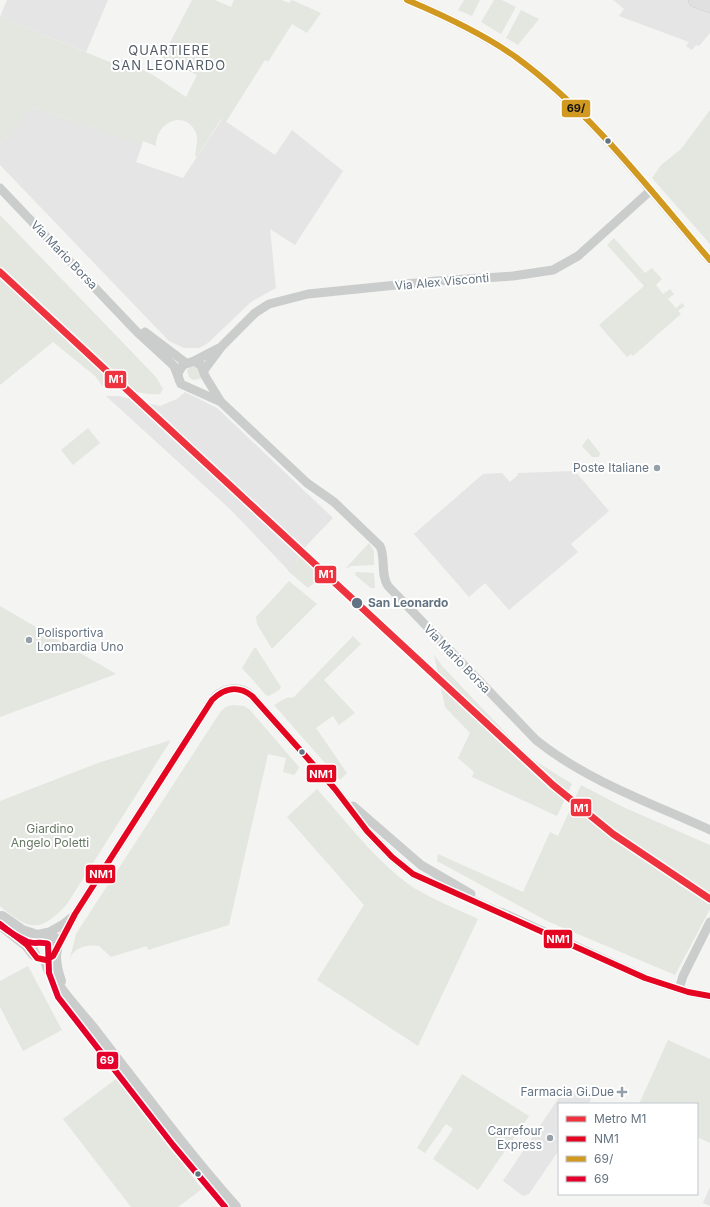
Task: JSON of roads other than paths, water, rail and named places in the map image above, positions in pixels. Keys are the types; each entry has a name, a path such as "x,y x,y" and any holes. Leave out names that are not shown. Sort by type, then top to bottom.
{"main road":[{"path":"696,0 710,5"}],"street":[{"path":"407,0 476,33 522,62 554,89 594,127 710,260"},
{"name":"Via Mario Borsa","path":"0,188 140,335 174,366 179,380 184,386 221,402"},
{"name":"Via Alex Visconti","path":"204,373 222,346 255,313 278,300 308,294 449,280 513,276 553,270 578,256 650,191"},
{"name":"Via Mario Borsa","path":"129,322 190,362 200,365 221,402 307,483 334,502 380,546 383,556 385,580 388,586 536,740 583,771 710,830"},
{"name":"Via Alex Visconti","path":"190,362 222,346"},
{"path":"179,380 180,368 190,362"},
{"path":"189,388 199,386 204,373"},
{"path":"0,924 32,950 37,958 53,953 75,914 212,700 219,693 232,689 240,689 252,696 335,789 421,865 506,915 645,978 679,989 710,996"},
{"path":"32,950 32,943 42,935 62,925 75,914"},
{"path":"0,916 22,931 55,939 49,973 235,1207"},
{"path":"679,989 683,976 710,922"}],"metro line":[{"name":"M1","path":"0,272 553,785 613,834 710,899"}],"place":[{"name":"Poste Italiane","path":"657,468"},
{"name":"San Leonardo","path":"357,603"},
{"name":"Polisportiva Lombardia Uno","path":"29,640"},
{"name":"Farmacia Gi.Due","path":"622,1092"},
{"name":"Carrefour Express","path":"550,1138"}],"district":[{"name":"QUARTIERE SAN LEONARDO","path":"169,58"}],"park label":[{"name":"Giardino Angelo Poletti","path":"50,836"}]}
